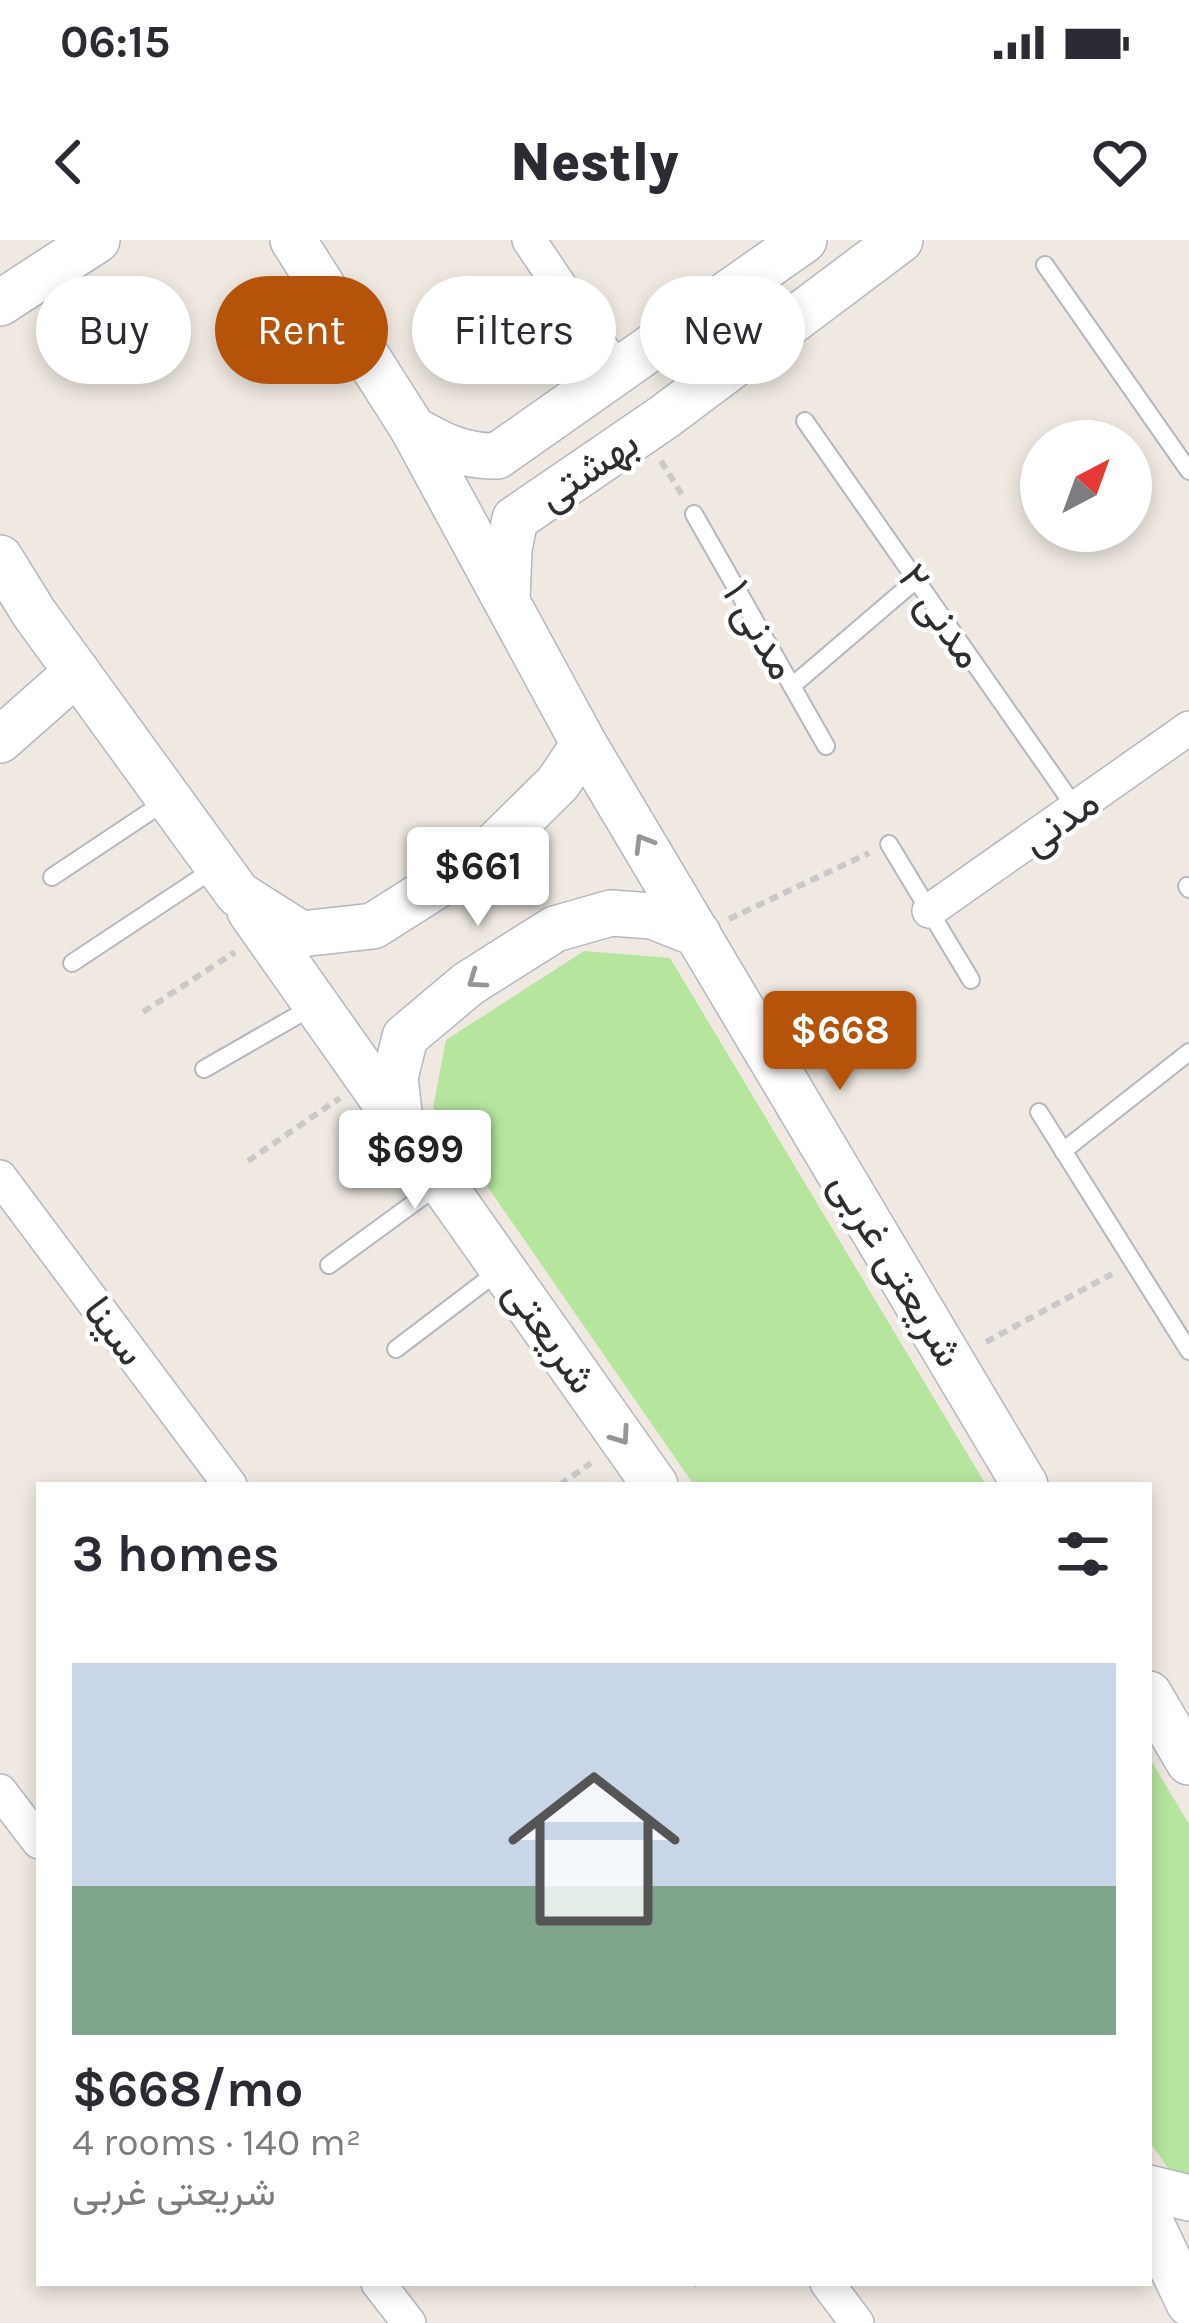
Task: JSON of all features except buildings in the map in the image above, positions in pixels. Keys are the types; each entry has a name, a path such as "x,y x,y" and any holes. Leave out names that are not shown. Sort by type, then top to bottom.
{"main road":[{"path":"0,303 97,240"},
{"name":"شریعتی غربی","path":"293,240 413,428 584,744 1023,1482"},
{"name":"بهشتی","path":"413,428 444,446 474,456 496,456 804,240"},
{"name":"بهشتی","path":"507,602 515,519 643,431 900,240"},
{"path":"496,456 529,510"},
{"name":"شریعتی","path":"0,558 654,1482"},
{"path":"0,740 77,672"},
{"path":"228,880 301,934 373,926 485,855 558,783 584,744"},
{"path":"400,1120 395,1078 405,1037 468,984 555,929 611,913 652,916 698,934"},
{"path":"1152,1699 1189,1762"},
{"path":"1152,2189 1189,2198"},
{"path":"1152,2225 1189,2303"}],"street":[{"path":"530,240 617,370"},
{"name":"مدنی","path":"929,911 1189,728"},
{"name":"سینا","path":"0,1177 228,1482"},
{"path":"0,1791 36,1838"},
{"path":"380,2286 409,2323"},
{"path":"829,2286 857,2323"}],"lane":[{"path":"1045,266 1189,471"},
{"name":"مدنی ۲","path":"805,421 1078,810"},
{"name":"مدنی ۱","path":"694,514 826,746"},
{"path":"792,686 916,580"},
{"path":"52,877 169,799"},
{"path":"889,844 970,980"},
{"path":"72,963 228,880"},
{"path":"204,1069 317,1004"},
{"path":"1063,1151 1189,1052"},
{"path":"1039,1112 1189,1351"},
{"path":"329,1265 443,1182"},
{"path":"395,1349 503,1268"}],"path":[{"path":"643,431 694,514"},
{"path":"698,934 889,844"},
{"path":"143,1012 265,932"},
{"path":"248,1161 369,1078"},
{"path":"952,1361 1133,1262"}],"green space":[{"path":"584,951 670,958 984,1482 692,1482 433,1108 446,1040"},
{"path":"1152,1762 1189,1824 1189,2174 1171,2172 1152,2145"}]}
